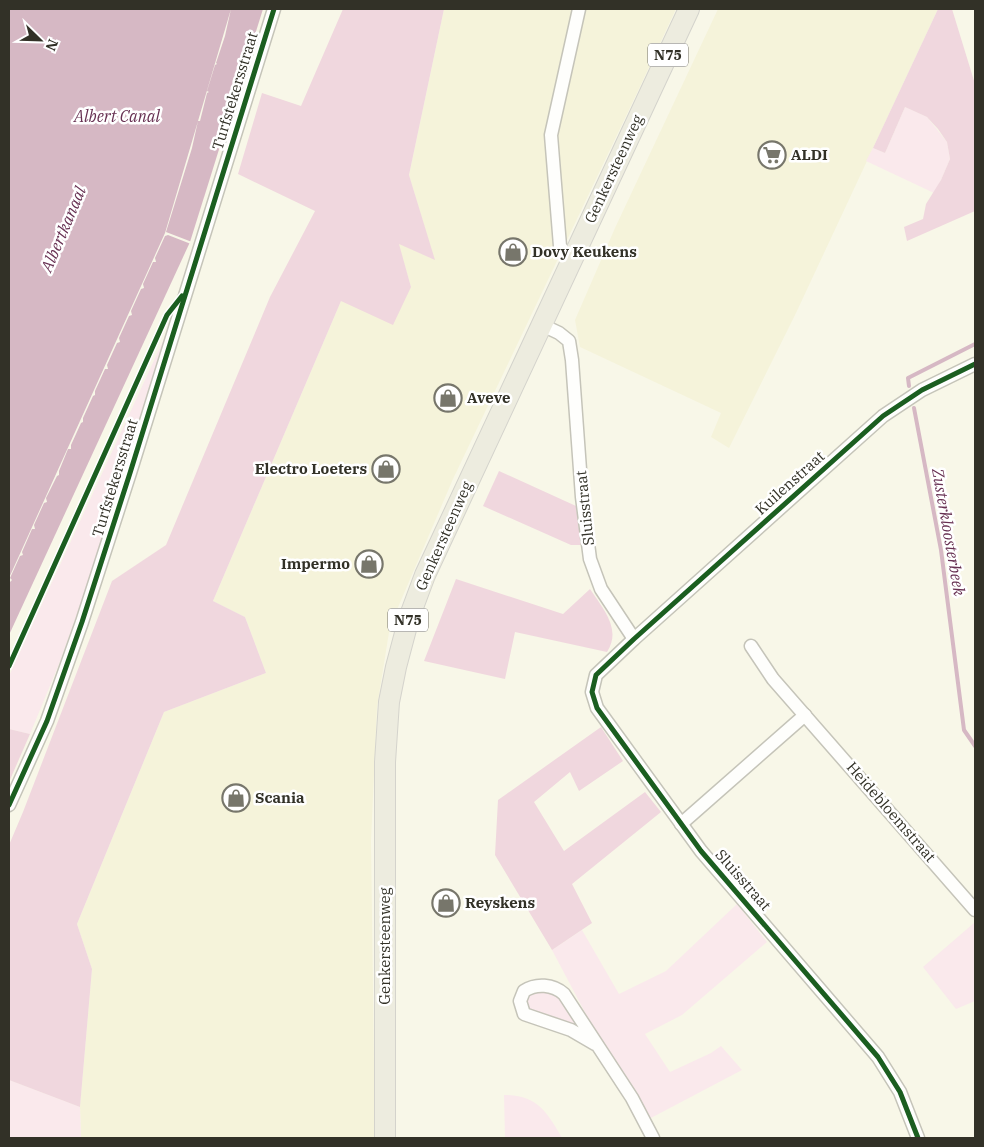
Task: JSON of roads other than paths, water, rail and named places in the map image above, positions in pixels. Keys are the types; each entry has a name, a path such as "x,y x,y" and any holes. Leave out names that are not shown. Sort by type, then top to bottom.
{"main road":[{"name":"Genkersteenweg","path":"385,1138 385,762 389,702 406,625 425,575 690,9"}],"street":[{"name":"Turfstekersstraat","path":"9,805 47,721 82,622 274,9"},
{"path":"570,262 560,246 551,135 578,9"},
{"name":"Sluisstraat","path":"542,325 569,341 582,497 590,559 601,589 634,639 596,675 592,692 597,708 701,851 878,1057 900,1092 918,1138"},
{"name":"Kuilenstraat","path":"634,639 883,416 922,390 975,364"},
{"name":"Heidebloemstraat","path":"751,646 773,679 975,910"},
{"path":"682,824 805,715"},
{"path":"595,1044 560,1026 524,1014 520,1002 524,991 535,986 553,987 564,994 632,1098 653,1138"}],"water":[{"name":"Albert Canal","path":"9,9 263,9 190,242 9,635"}],"waterway":[{"name":"Zusterkloosterbeek","path":"909,386 908,378 975,344"},
{"name":"Zusterkloosterbeek","path":"914,408 941,550 964,730 975,746"}],"place":[{"name":"ALDI","path":"772,155"},
{"name":"Dovy Keukens","path":"513,252"},
{"name":"Aveve","path":"448,398"},
{"name":"Electro Loeters","path":"386,469"},
{"name":"Impermo","path":"369,564"},
{"name":"Scania","path":"236,798"},
{"name":"Reyskens","path":"446,903"}],"water label":[{"name":"Albertkanaal","path":"63,229"}]}
